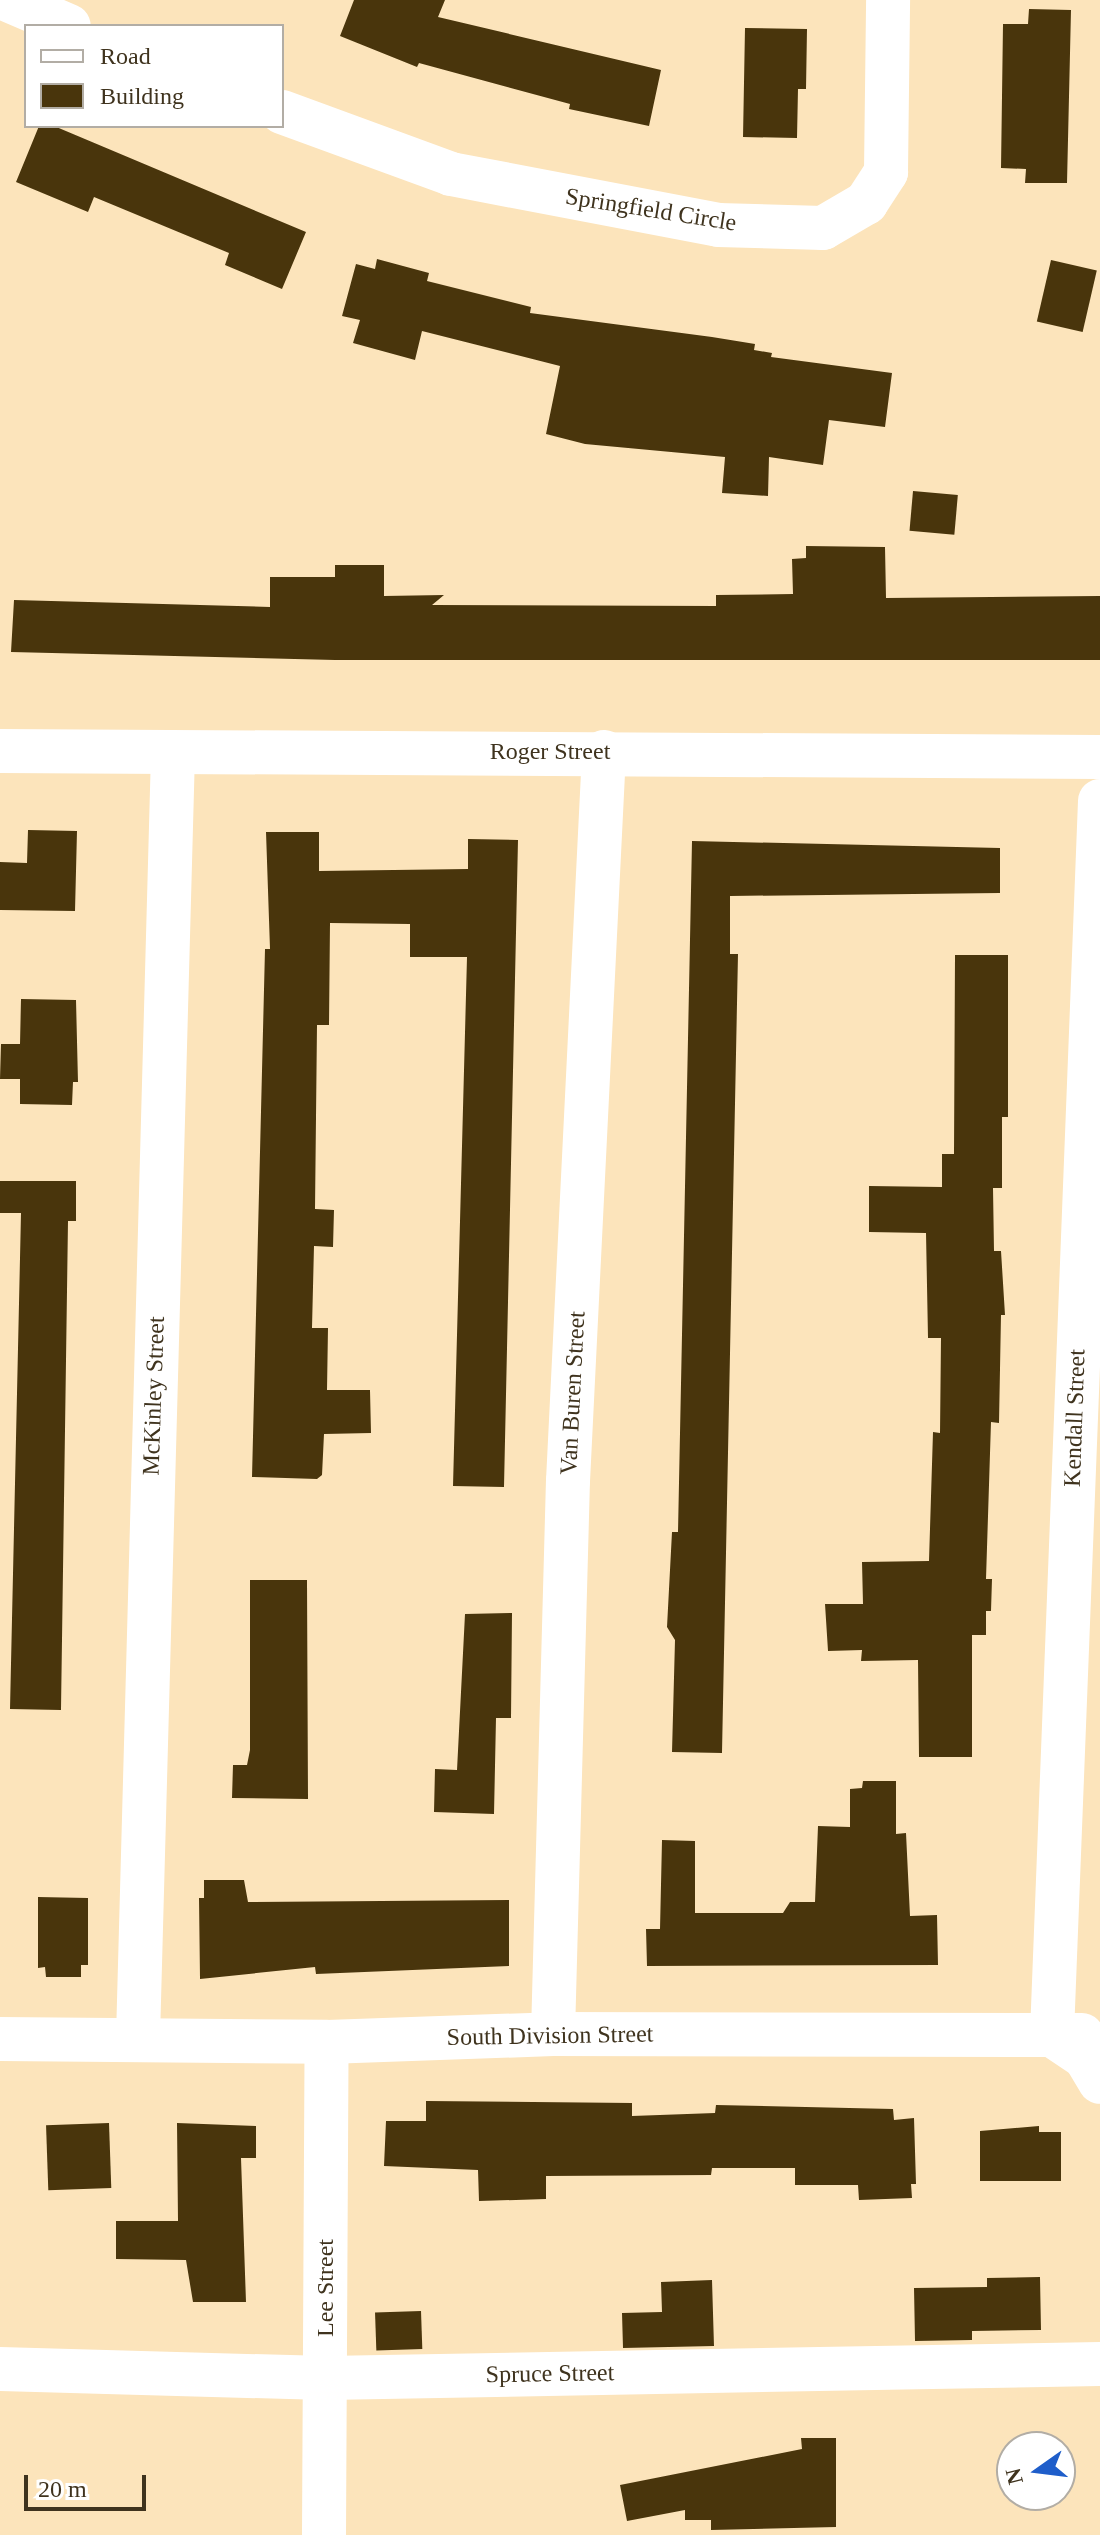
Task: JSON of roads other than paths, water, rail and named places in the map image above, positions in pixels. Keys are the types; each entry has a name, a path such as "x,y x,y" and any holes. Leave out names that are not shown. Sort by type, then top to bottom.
{"street":[{"path":"8,0 64,24"},
{"name":"Springfield Circle","path":"284,113 451,174 718,225 823,228 866,203 886,172 888,0"},
{"name":"Roger Street","path":"0,751 1100,757"},
{"name":"Van Buren Street","path":"553,2034 568,1481 604,752"},
{"name":"McKinley Street","path":"138,2038 173,754"},
{"name":"Kendall Street","path":"1052,2035 1090,1286 1100,801"},
{"name":"South Division Street","path":"0,2039 327,2042 553,2034 1100,2035"},
{"path":"1052,2035 1085,2057 1100,2082"},
{"name":"Lee Street","path":"324,2535 327,2042"},
{"name":"Spruce Street","path":"0,2369 326,2378 1100,2364"}]}
